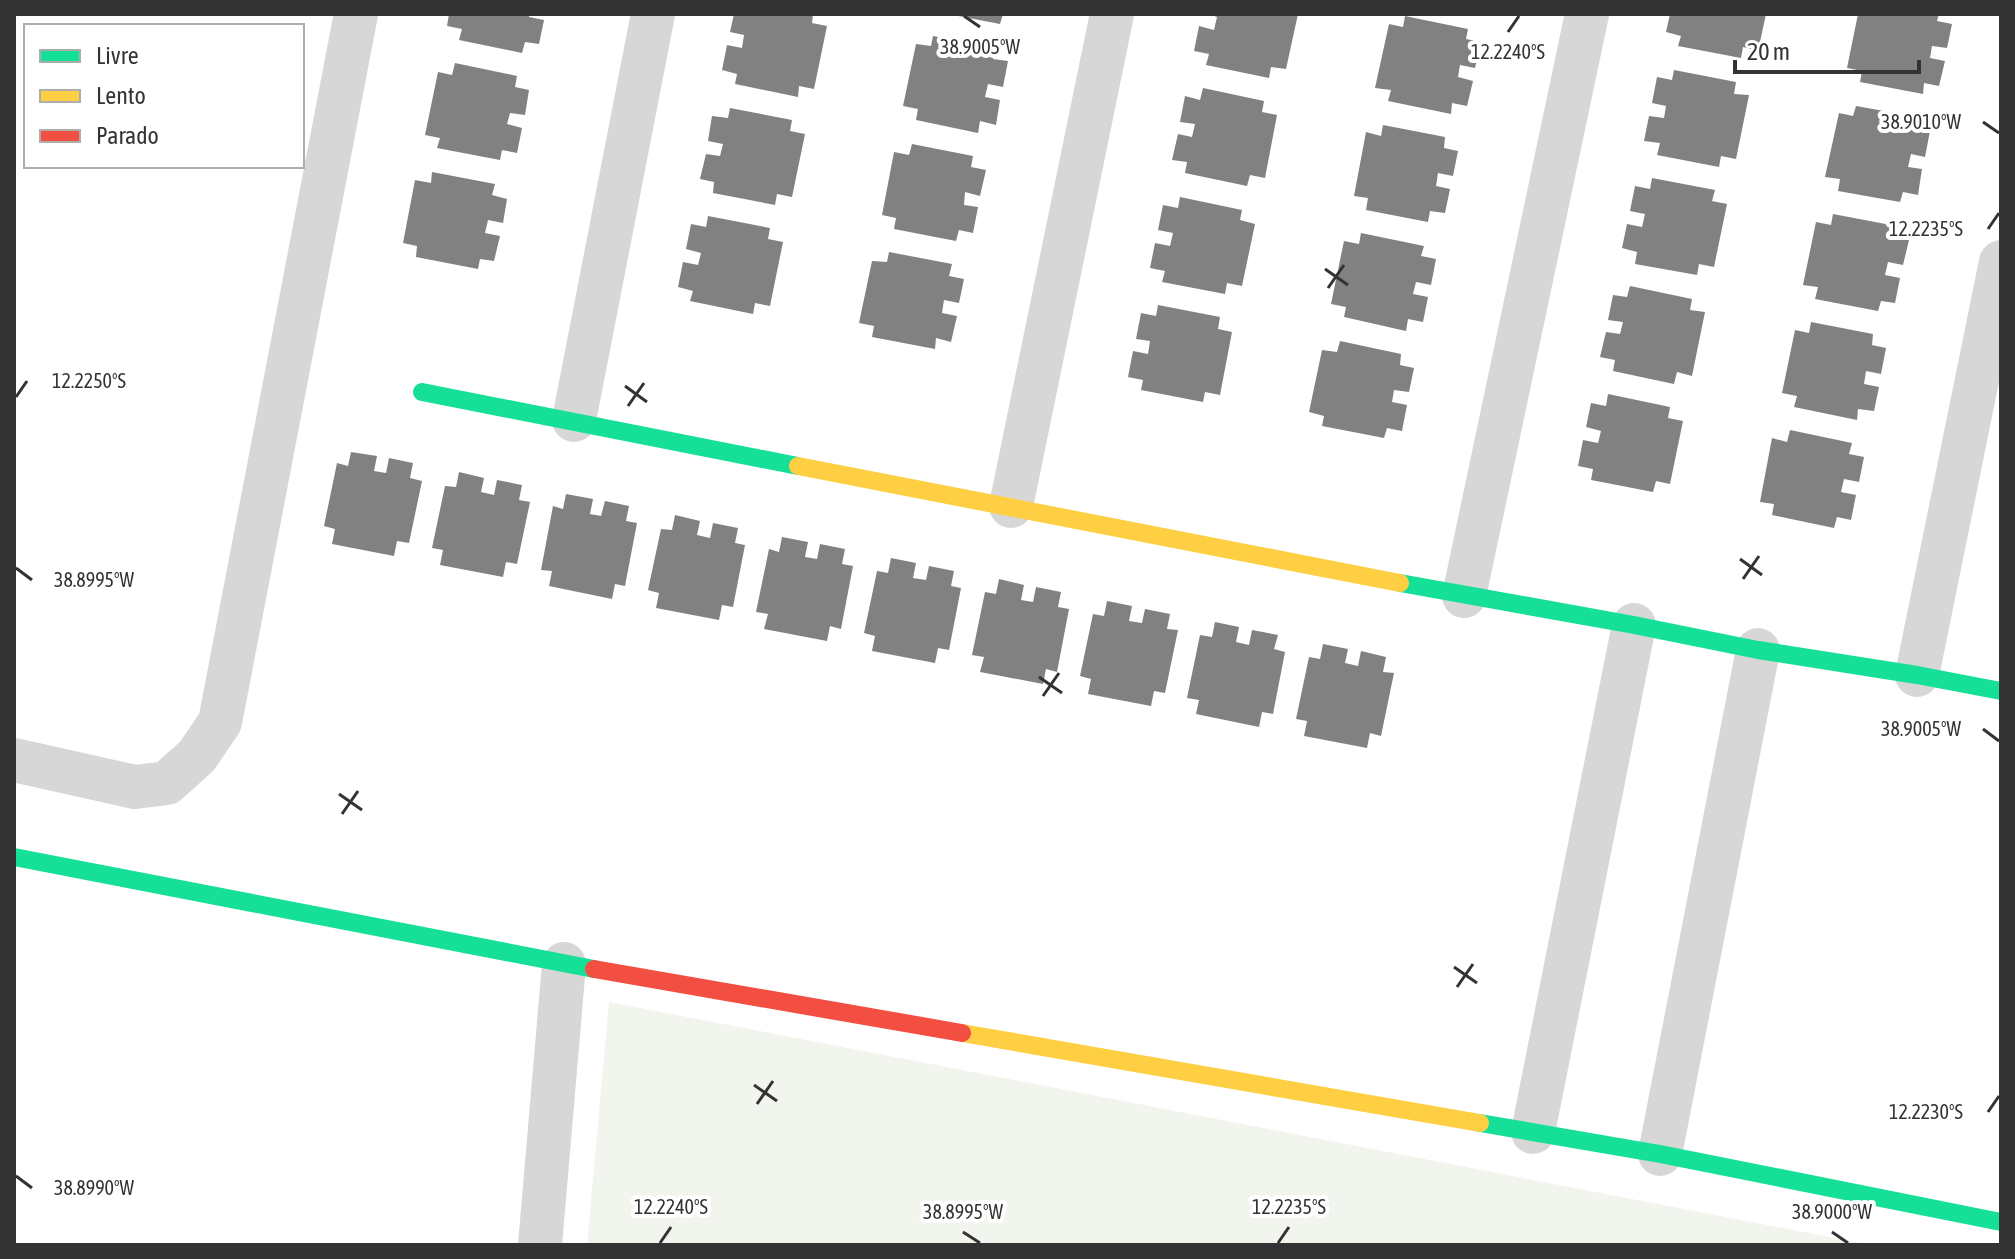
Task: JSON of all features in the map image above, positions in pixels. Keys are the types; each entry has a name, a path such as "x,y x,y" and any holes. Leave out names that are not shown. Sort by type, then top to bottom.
{"street":[{"path":"14,760 135,787 167,783 197,756 220,722 356,14"},
{"path":"574,420 653,14"},
{"path":"1011,506 1112,14"},
{"path":"1464,596 1587,14"},
{"path":"1917,675 2001,262"},
{"path":"422,392 1464,596 2001,691"},
{"path":"1533,1132 1634,625"},
{"path":"1660,1154 1758,650"},
{"path":"14,857 564,964 1660,1154 2001,1222"},
{"path":"540,1245 564,964"}],"shaded area":[{"path":"609,1002 1871,1245 587,1245"}],"building":[{"path":"449,14 529,14 529,17 544,20 539,44 525,42 522,53 459,40 462,29 447,26"},
{"path":"734,14 813,14 812,23 827,26 814,89 799,86 798,97 735,84 737,74 722,70 727,45 742,48 744,35 730,32"},
{"path":"953,14 1003,14 1000,24"},
{"path":"1209,14 1298,14 1286,69 1271,67 1269,78 1206,65 1209,54 1194,51 1199,26 1214,30 1217,17"},
{"path":"1670,14 1766,14 1758,51 1743,47 1741,58 1678,46 1681,36 1666,32"},
{"path":"1858,14 1939,14 1937,21 1952,24 1947,48 1932,46 1930,58 1945,61 1939,86 1924,83 1923,94 1860,82 1862,71 1847,68"},
{"path":"1405,16 1468,29 1466,39 1481,42 1475,68 1460,65 1458,77 1473,81 1467,106 1452,103 1451,114 1388,101 1391,90 1375,88 1389,24 1403,27"},
{"path":"933,36 995,48 993,59 1008,61 1003,87 988,84 985,97 1000,100 996,125 980,121 978,133 916,120 918,109 903,106 916,44 931,46"},
{"path":"455,63 517,76 515,87 529,90 525,115 510,113 507,124 522,128 517,153 502,150 500,160 437,148 440,138 425,135 438,72 452,75"},
{"path":"1674,70 1736,82 1734,94 1749,95 1736,159 1721,156 1719,167 1657,155 1660,143 1644,141 1649,116 1664,118 1666,106 1652,103 1657,77 1672,80"},
{"path":"1203,88 1264,101 1262,112 1277,115 1265,178 1250,175 1247,186 1185,173 1187,162 1172,160 1178,134 1192,137 1195,124 1180,122 1185,96 1200,100"},
{"path":"1856,106 1918,117 1916,129 1930,131 1925,157 1911,154 1908,167 1922,169 1918,195 1903,192 1900,202 1838,191 1840,179 1825,177 1839,113 1853,116"},
{"path":"730,108 792,120 790,131 805,134 792,197 777,194 775,205 713,193 714,182 700,179 706,154 720,156 723,144 708,141 712,116 728,118"},
{"path":"1383,125 1445,137 1444,148 1458,151 1453,176 1438,173 1436,186 1450,189 1445,213 1430,211 1428,222 1366,210 1368,198 1354,196 1366,132 1381,136"},
{"path":"912,144 973,156 971,167 986,170 980,196 965,192 964,205 978,207 973,233 959,230 956,241 894,229 896,218 882,215 894,152 909,155"},
{"path":"432,172 495,184 492,195 507,199 503,223 488,220 485,233 500,236 494,261 480,259 478,269 416,257 417,246 403,243 415,180 431,183"},
{"path":"1652,178 1715,190 1712,201 1727,204 1714,267 1699,264 1697,275 1635,264 1637,252 1622,248 1627,224 1642,227 1645,214 1630,211 1635,186 1650,189"},
{"path":"1180,197 1242,210 1240,220 1255,224 1242,286 1227,283 1225,294 1162,282 1165,271 1150,268 1155,243 1170,246 1173,233 1158,230 1163,205 1178,208"},
{"path":"1833,214 1896,226 1894,237 1909,240 1903,265 1888,262 1885,275 1900,278 1895,303 1881,301 1878,311 1815,299 1818,287 1803,285 1816,222 1831,225"},
{"path":"708,216 770,228 768,239 783,242 770,306 755,303 753,314 690,301 693,291 678,287 683,262 698,265 701,253 686,249 691,224 706,227"},
{"path":"1361,233 1424,246 1421,256 1436,259 1431,285 1416,282 1413,294 1428,297 1423,322 1408,319 1406,331 1344,317 1346,307 1331,304 1344,241 1359,244"},
{"path":"889,252 952,264 949,276 964,279 959,303 944,300 942,313 957,316 951,342 936,338 935,349 872,337 874,326 859,323 872,261 887,262"},
{"path":"1630,286 1692,299 1690,310 1705,312 1692,376 1677,372 1674,384 1613,371 1615,360 1600,357 1606,332 1620,334 1623,322 1608,320 1613,295 1627,297"},
{"path":"1158,305 1220,317 1218,329 1232,332 1220,395 1205,392 1203,402 1141,390 1143,380 1128,377 1133,351 1148,354 1150,341 1136,339 1141,313 1156,316"},
{"path":"1811,322 1873,334 1872,345 1886,348 1881,374 1866,371 1864,384 1879,387 1874,411 1858,409 1857,420 1794,407 1797,396 1782,393 1795,330 1809,333"},
{"path":"1340,341 1401,354 1400,365 1414,368 1409,392 1394,390 1392,402 1407,405 1402,431 1387,428 1384,438 1322,426 1324,416 1309,412 1322,350 1337,352"},
{"path":"1608,394 1670,407 1668,418 1683,421 1670,484 1656,481 1653,492 1591,480 1593,469 1578,466 1583,440 1598,443 1601,431 1586,427 1591,403 1606,406"},
{"path":"1790,430 1852,443 1849,454 1864,457 1859,482 1844,479 1841,492 1856,495 1851,520 1837,517 1834,528 1772,515 1774,504 1760,502 1772,438 1787,442"},
{"path":"351,452 377,456 374,471 386,473 389,458 413,463 410,478 422,481 409,543 397,541 394,556 332,544 335,529 324,526 337,463 348,466"},
{"path":"459,472 484,478 481,492 494,495 497,480 522,485 519,500 530,502 517,564 506,562 503,577 440,565 443,550 432,548 445,486 456,487"},
{"path":"566,494 593,499 590,514 601,516 605,501 629,506 626,521 637,523 625,586 615,584 612,599 549,586 552,571 541,570 553,506 563,509"},
{"path":"675,515 700,521 697,535 710,538 713,523 738,528 735,543 745,545 733,607 722,605 719,620 656,608 659,593 648,590 661,529 672,530"},
{"path":"782,537 808,542 805,557 817,559 820,544 845,549 842,564 853,566 841,629 830,626 827,641 764,629 768,614 756,612 769,549 779,552"},
{"path":"891,558 916,563 913,578 926,580 929,566 954,571 951,586 961,588 949,650 938,648 935,663 872,651 875,636 864,633 877,571 888,573"},
{"path":"999,579 1024,585 1021,600 1033,602 1036,587 1061,592 1058,607 1069,609 1057,672 1046,669 1043,684 980,672 984,657 972,655 985,592 996,594"},
{"path":"1107,601 1132,606 1129,621 1142,623 1145,609 1170,614 1167,629 1178,630 1165,693 1154,691 1151,706 1088,694 1091,679 1080,676 1093,614 1104,616"},
{"path":"1215,622 1239,627 1236,642 1249,645 1252,630 1278,635 1274,649 1285,652 1273,714 1262,712 1259,727 1196,714 1199,700 1187,698 1200,635 1212,637"},
{"path":"1323,644 1348,649 1345,663 1358,666 1361,651 1386,657 1383,672 1394,673 1381,736 1370,733 1367,748 1304,736 1307,721 1296,719 1309,657 1320,659"}],"traffic: fast":[{"path":"422,392 798,466"},
{"path":"1400,583 1758,650 2001,691"},
{"path":"14,857 594,969"},
{"path":"1480,1123 1660,1154 2001,1222"}],"traffic: slow":[{"path":"798,466 1400,583"},
{"path":"962,1033 1480,1123"}],"traffic: jam":[{"path":"594,969 962,1033"}]}
